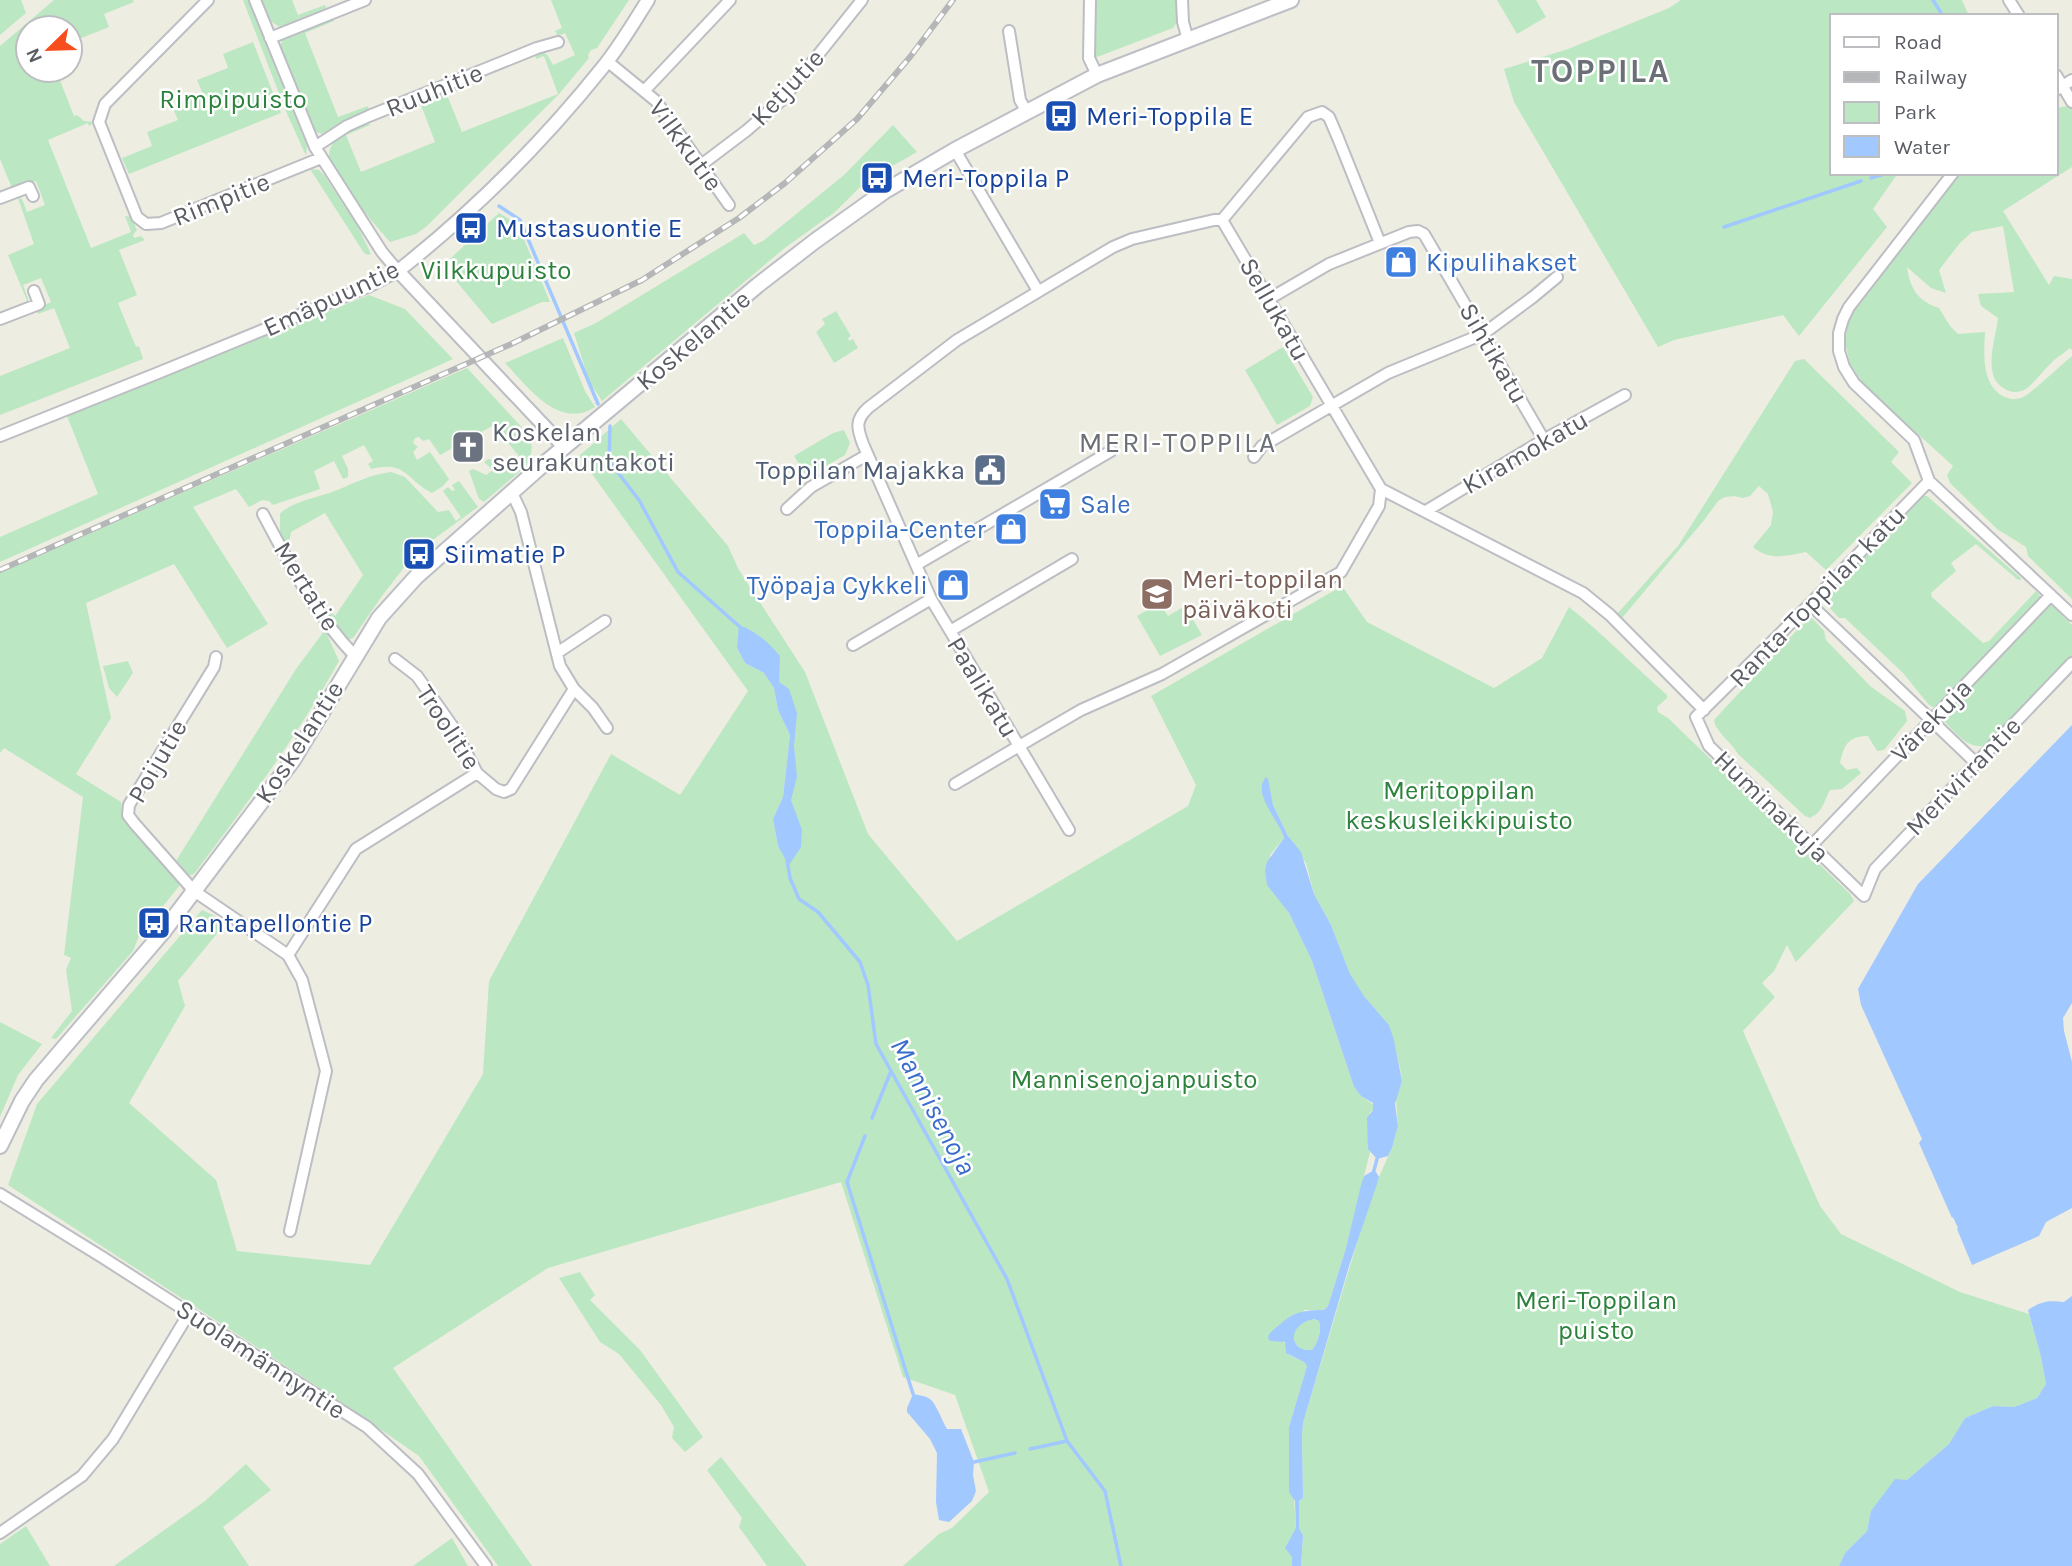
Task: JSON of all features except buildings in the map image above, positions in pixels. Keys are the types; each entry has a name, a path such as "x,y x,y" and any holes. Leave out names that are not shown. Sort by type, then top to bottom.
{"main road":[{"name":"Koskelantie","path":"0,1146 22,1101 36,1080 163,932 293,760 379,618 416,577 564,447 758,285 815,240 885,191 955,150 1097,75 1291,0"}],"street":[{"name":"Rimpitie","path":"208,0 105,104 99,122 137,217 146,223 161,223 321,158"},
{"path":"255,0 315,147 382,252 564,447"},
{"path":"270,38 365,0"},
{"name":"Emäpuuntie","path":"0,436 370,286 398,271 484,197 552,128 607,61 649,0"},
{"path":"645,90 730,0"},
{"name":"Ketjutie","path":"701,165 747,131 782,100 862,0"},
{"path":"1090,0 1089,58 1097,75"},
{"path":"1182,0 1183,23 1188,40"},
{"path":"1009,31 1020,100 1027,112"},
{"name":"Ruuhitie","path":"315,147 347,126 382,110 558,42"},
{"name":"Vilkkutie","path":"607,61 656,101 729,205"},
{"path":"2062,82 2072,102"},
{"path":"955,150 1038,291 1113,247 1132,239 1222,220 1308,117 1322,112 1329,117 1380,243 1328,264 1269,299"},
{"path":"1951,175 1849,307 1839,333 1839,351 1844,367 1861,390 1913,440 1929,481 2072,615"},
{"path":"0,198 29,187 33,196"},
{"name":"Sellukatu","path":"1222,220 1381,489"},
{"name":"Sihtikatu","path":"1380,243 1409,232 1418,231 1424,234 1544,440"},
{"path":"1254,457 1262,446 1388,373 1483,334 1557,277"},
{"path":"0,319 39,303 34,291"},
{"name":"Paalikatu","path":"1038,291 957,340 864,412 857,426 867,455 931,599 1019,746 1081,710 1162,674 1341,572 1380,506 1381,489"},
{"name":"Kiramokatu","path":"1426,511 1625,395"},
{"path":"916,565 1111,451"},
{"path":"786,509 811,487 867,455"},
{"name":"Ranta-Toppilan katu","path":"1704,710 1929,481"},
{"path":"1381,489 1594,600 1704,710"},
{"path":"512,493 521,512 560,666 574,689 593,708 607,728"},
{"name":"Mertatie","path":"263,514 325,620 355,656"},
{"path":"950,631 1072,559"},
{"name":"Värekuja","path":"1812,845 2051,595"},
{"path":"853,645 931,599"},
{"path":"1810,604 1976,763"},
{"path":"557,653 605,621"},
{"name":"Poijutie","path":"194,891 134,824 128,810 214,667 216,657"},
{"name":"Troolitie","path":"395,659 417,676 453,727 477,774 504,792 511,789 574,689"},
{"name":"Merivirrantie","path":"1864,896 1875,869 2072,663"},
{"name":"Huminakuja","path":"1704,710 1696,717 1710,746 1864,896"},
{"path":"956,783 1019,746 1069,830"},
{"path":"288,956 356,849 477,774"},
{"path":"194,891 288,956 302,980 326,1071 290,1231"},
{"name":"Suolamännyntie","path":"0,1194 311,1390 384,1441 426,1484 486,1566"},
{"path":"0,1533 82,1476 113,1439 189,1312"}],"green space":[{"path":"0,0 21,0 26,13 14,14 14,23 0,35"},
{"path":"54,0 134,2 104,14 109,27 84,37 84,14 38,14"},
{"path":"243,0 249,0 307,146 306,156 285,109"},
{"path":"262,0 292,0 298,15 325,5 326,8 280,27 270,21"},
{"path":"551,0 629,0 597,48 591,50 589,58 559,94 427,226 416,234 390,242 341,179 329,156 333,143 343,134 368,121 370,125 346,135 361,172 435,142 417,100 463,82 467,86 447,95 462,132 558,94 544,56 536,59 535,53 546,54 553,65 575,55 565,33 558,36 555,31 562,28"},
{"path":"1094,0 1177,0 1178,21 1173,28 1094,57"},
{"path":"1497,0 1536,0 1546,17 1517,34"},
{"path":"1681,0 1962,0 1968,14 1830,14 1830,175 1897,175 1873,209 1887,227 1799,336 1783,315 1674,340 1658,347 1514,102 1504,69 1568,49 1669,8"},
{"path":"333,17 334,21 305,33 338,117 368,106 369,110 322,134 316,132 310,121 280,47 283,38"},
{"path":"14,34 14,84 61,84 74,116 94,122 48,140 91,248 131,232 125,216 131,217 137,230 134,238 141,236 145,240 119,250 137,295 118,303 143,359 0,415 0,376 70,348 54,308 38,314 36,309 51,302 41,278 23,285 28,303 8,255 34,244 18,198 22,199 27,212 45,205 36,181 12,188 0,159 0,46"},
{"name":"Rimpipuisto","path":"253,42 281,113 129,174 122,158 152,146 147,132 178,120 172,106 203,94 197,80 228,68 223,54"},
{"path":"2068,106 2072,109 2072,167 2003,211 2049,285 2054,276 2072,279 2072,350 2070,348 2053,361 2033,383 2018,392 2005,389 1994,376 1992,356 1998,318 1981,306 1978,294 2014,292 2003,226 1972,232 1960,243 1939,270 1946,293 1931,288 1907,267 1916,293 1939,308 1958,334 1985,332 1988,377 1997,392 2005,397 2015,399 2025,396 2072,356 2072,599 2028,556 2026,547 1997,529 1950,483 1947,475 1953,466 1864,385 1850,364 1845,342 1848,323 1861,298 1957,175 2058,175 2058,108"},
{"path":"893,125 917,152 859,188 835,212 786,247 602,401 589,381 574,333 596,323 744,233 754,245 763,241 844,175"},
{"path":"310,169 319,170 324,175 357,225 371,254 364,253"},
{"name":"Vilkkupuisto","path":"499,213 511,220 521,232 550,302 542,302 492,324 456,281 450,259"},
{"path":"369,295 405,309 453,359 0,562 0,537 98,494 67,416"},
{"path":"836,311 851,336 849,341 853,339 858,348 834,363 816,332 825,324 822,319"},
{"path":"563,338 585,391 595,407 582,413 557,410 545,403 505,363"},
{"path":"1283,347 1313,397 1310,406 1277,425 1245,370"},
{"path":"1804,359 1899,452 1891,462 1912,483 1826,570 1806,552 1772,556 1753,547 1771,525 1773,512 1768,494 1759,486 1750,496 1725,497 1718,501 1622,618 1617,614 1678,546 1795,361"},
{"path":"467,368 528,434 532,446 526,466 484,502 479,499 469,471 473,469 486,475 493,470 484,462 488,459 502,462 510,470 522,460 494,425 440,455 429,439 423,441 419,437 415,438 413,443 418,447 413,452 417,460 430,452 449,479 432,493 399,469 371,469 368,464 373,461 364,445 342,456 348,469 348,477 343,479 334,461 314,471 320,489 273,505 262,500 249,507 236,489 193,507 268,624 227,648 174,564 86,603 111,718 76,774 121,802 123,817 180,885 139,936 133,951 56,1039 51,1038 72,1011 66,970 71,958 64,955 83,797 4,748 0,753 0,573"},
{"path":"621,419 728,546 739,570 805,672 868,834 957,941 1188,806 1196,785 1151,696 1342,586 1367,622 1494,688 1542,658 1569,607 1667,695 1657,707 1658,712 1668,718 1850,894 1854,901 1796,962 1787,945 1774,971 1762,983 1775,997 1743,1031 1820,1206 1841,1234 1960,1292 2029,1314 2046,1384 2037,1398 2014,1407 1993,1406 1965,1418 1949,1444 1871,1511 1867,1531 1845,1553 1839,1566 1301,1566 1303,1537 1299,1528 1299,1501 1303,1498 1303,1423 1365,1216 1392,1148 1398,1126 1396,1098 1402,1081 1389,1025 1350,975 1331,925 1314,894 1306,863 1288,836 1273,805 1270,792 1265,800 1284,838 1270,855 1272,889 1289,913 1312,961 1354,1087 1374,1105 1370,1112 1370,1152 1346,1248 1328,1306 1324,1310 1304,1310 1281,1341 1285,1343 1289,1355 1307,1366 1289,1427 1296,1528 1292,1566 903,1566 939,1534 952,1528 989,1492 955,1395 903,1377 841,1182 548,1268 393,1368 532,1566 498,1566 419,1456 341,1402 8,1185 37,1104 202,910 217,917 220,930 178,981 185,1006 129,1103 216,1180 237,1251 370,1265 483,1074 489,981 611,754 680,795 748,691 579,456","holes":["740,627 792,709 791,773 778,846 773,819 783,797 790,735 778,710 774,688 764,673 745,663 737,648"]},
{"path":"844,430 850,443 845,455 807,477 794,456 833,433"},
{"path":"391,472 405,477 438,512 449,510 456,521 461,517 443,491 448,487 452,491 455,490 452,485 459,481 478,507 416,552 353,638 347,640 327,613 330,610 335,616 363,575 325,513 291,532 289,543 283,543 280,534 280,514 297,503 368,477"},
{"path":"1921,496 1927,496 2022,579 2018,580 1976,544 1951,563 1956,571 1931,593 1932,597 1983,643 1989,641 2036,591 2041,597 1935,708 1929,705 1903,673 1845,618 1839,618 1827,605 1824,597"},
{"path":"1160,603 1168,616 1185,606 1202,635 1160,656 1137,616"},
{"path":"2051,604 2072,625 2072,655 1986,745 1967,742 1941,718"},
{"path":"1810,616 1824,631 1826,640 1870,686 1905,711 1907,721 1884,750 1877,751 1868,736 1848,743 1840,763 1847,770 1857,768 1861,773 1842,789 1830,790 1820,809 1810,818 1738,754 1714,720"},
{"path":"325,630 339,661 270,770 194,874 187,876 176,861 296,669"},
{"path":"128,661 133,673 117,697 109,688 103,666"},
{"path":"0,1022 42,1044 18,1075 0,1117"},
{"path":"580,1272 595,1295 590,1300 640,1350 703,1437 685,1452 672,1438 674,1427 661,1405 619,1354 600,1342 559,1278"},
{"path":"1313,1319 1319,1321 1319,1336 1312,1350 1304,1349 1295,1343 1295,1332 1304,1322"},
{"path":"721,1457 807,1566 767,1566 739,1527 742,1518 707,1470"},
{"path":"246,1464 271,1490 223,1527 249,1566 114,1566 205,1501"},
{"path":"26,1526 50,1566 0,1566 0,1544"},
{"path":"452,1538 468,1566 413,1566"}],"water":[{"path":"739,625 762,638 780,656 779,682 789,689 797,713 794,746 797,777 791,800 802,830 801,847 789,865 778,846 773,819 783,797 790,735 778,710 774,688 764,673 745,663 737,648"},
{"path":"2072,725 2072,1003 2063,1018 2072,1062 2072,1208 2046,1222 2039,1236 1972,1265 1919,1143 1922,1139 1861,1005 1858,989 1918,884"},
{"path":"1266,777 1273,805 1288,836 1301,852 1314,894 1331,925 1350,974 1364,996 1389,1025 1394,1040 1402,1081 1395,1104 1398,1126 1388,1156 1377,1159 1368,1149 1367,1118 1373,1110 1373,1103 1361,1096 1354,1087 1312,961 1289,913 1267,885 1267,862 1284,838 1264,799 1262,784"},
{"path":"1376,1172 1379,1177 1350,1263 1303,1423 1303,1498 1299,1501 1299,1528 1303,1536 1301,1566 1292,1566 1292,1557 1285,1548 1296,1528 1295,1501 1289,1492 1289,1427 1307,1366 1286,1353 1285,1342 1270,1341 1268,1338 1282,1322 1294,1315 1324,1310 1328,1306 1364,1176","holes":["1314,1319 1319,1321 1319,1336 1312,1350 1299,1347 1295,1343 1295,1332 1305,1322"]},
{"path":"2072,1296 2072,1566 1839,1566 1845,1553 1867,1531 1871,1511 1895,1479 1907,1480 1949,1444 1965,1418 1993,1406 2014,1407 2037,1398 2046,1384 2028,1310 2045,1302 2064,1302"},
{"path":"913,1394 932,1401 947,1429 961,1429 974,1462 976,1491 972,1501 949,1522 939,1520 936,1502 937,1453 930,1439 907,1412"}],"waterway":[{"path":"1933,0 1942,14"},
{"path":"1871,178 1881,175"},
{"path":"1724,227 1861,181"},
{"path":"499,206 520,220 598,404"},
{"name":"Mannisenoja","path":"610,426 609,461 639,500 678,572 740,627"},
{"name":"Mannisenoja","path":"786,855 790,878 799,899 818,912 860,962 868,985 876,1044 1007,1279 1067,1441 1105,1491 1121,1566"},
{"path":"872,1118 891,1071"},
{"path":"865,1136 847,1182 913,1394"},
{"path":"1373,1174 1377,1159"},
{"path":"1030,1449 1067,1441"},
{"path":"974,1462 1015,1453"}],"railway":[{"path":"0,570 509,345 642,280 739,218 785,183 857,119 910,57 953,0"}],"place":[{"name":"Meri-Toppila E","path":"1061,116"},
{"name":"Meri-Toppila P","path":"877,178"},
{"name":"Mustasuontie E","path":"471,228"},
{"name":"Kipulihakset","path":"1401,262"},
{"name":"Koskelan seurakuntakoti","path":"468,447"},
{"name":"Toppilan Majakka","path":"990,470"},
{"name":"Sale","path":"1055,504"},
{"name":"Toppila-Center","path":"1011,529"},
{"name":"Siimatie P","path":"419,554"},
{"name":"Työpaja Cykkeli","path":"953,585"},
{"name":"Meri-toppilan päiväkoti","path":"1157,594"},
{"name":"Rantapellontie P","path":"154,923"}],"district":[{"name":"TOPPILA","path":"1601,70"},
{"name":"MERI-TOPPILA","path":"1178,442"}],"park label":[{"name":"Meritoppilan keskusleikkipuisto","path":"1459,805"},
{"name":"Mannisenojanpuisto","path":"1134,1079"},
{"name":"Meri-Toppilan puisto","path":"1596,1315"}]}
